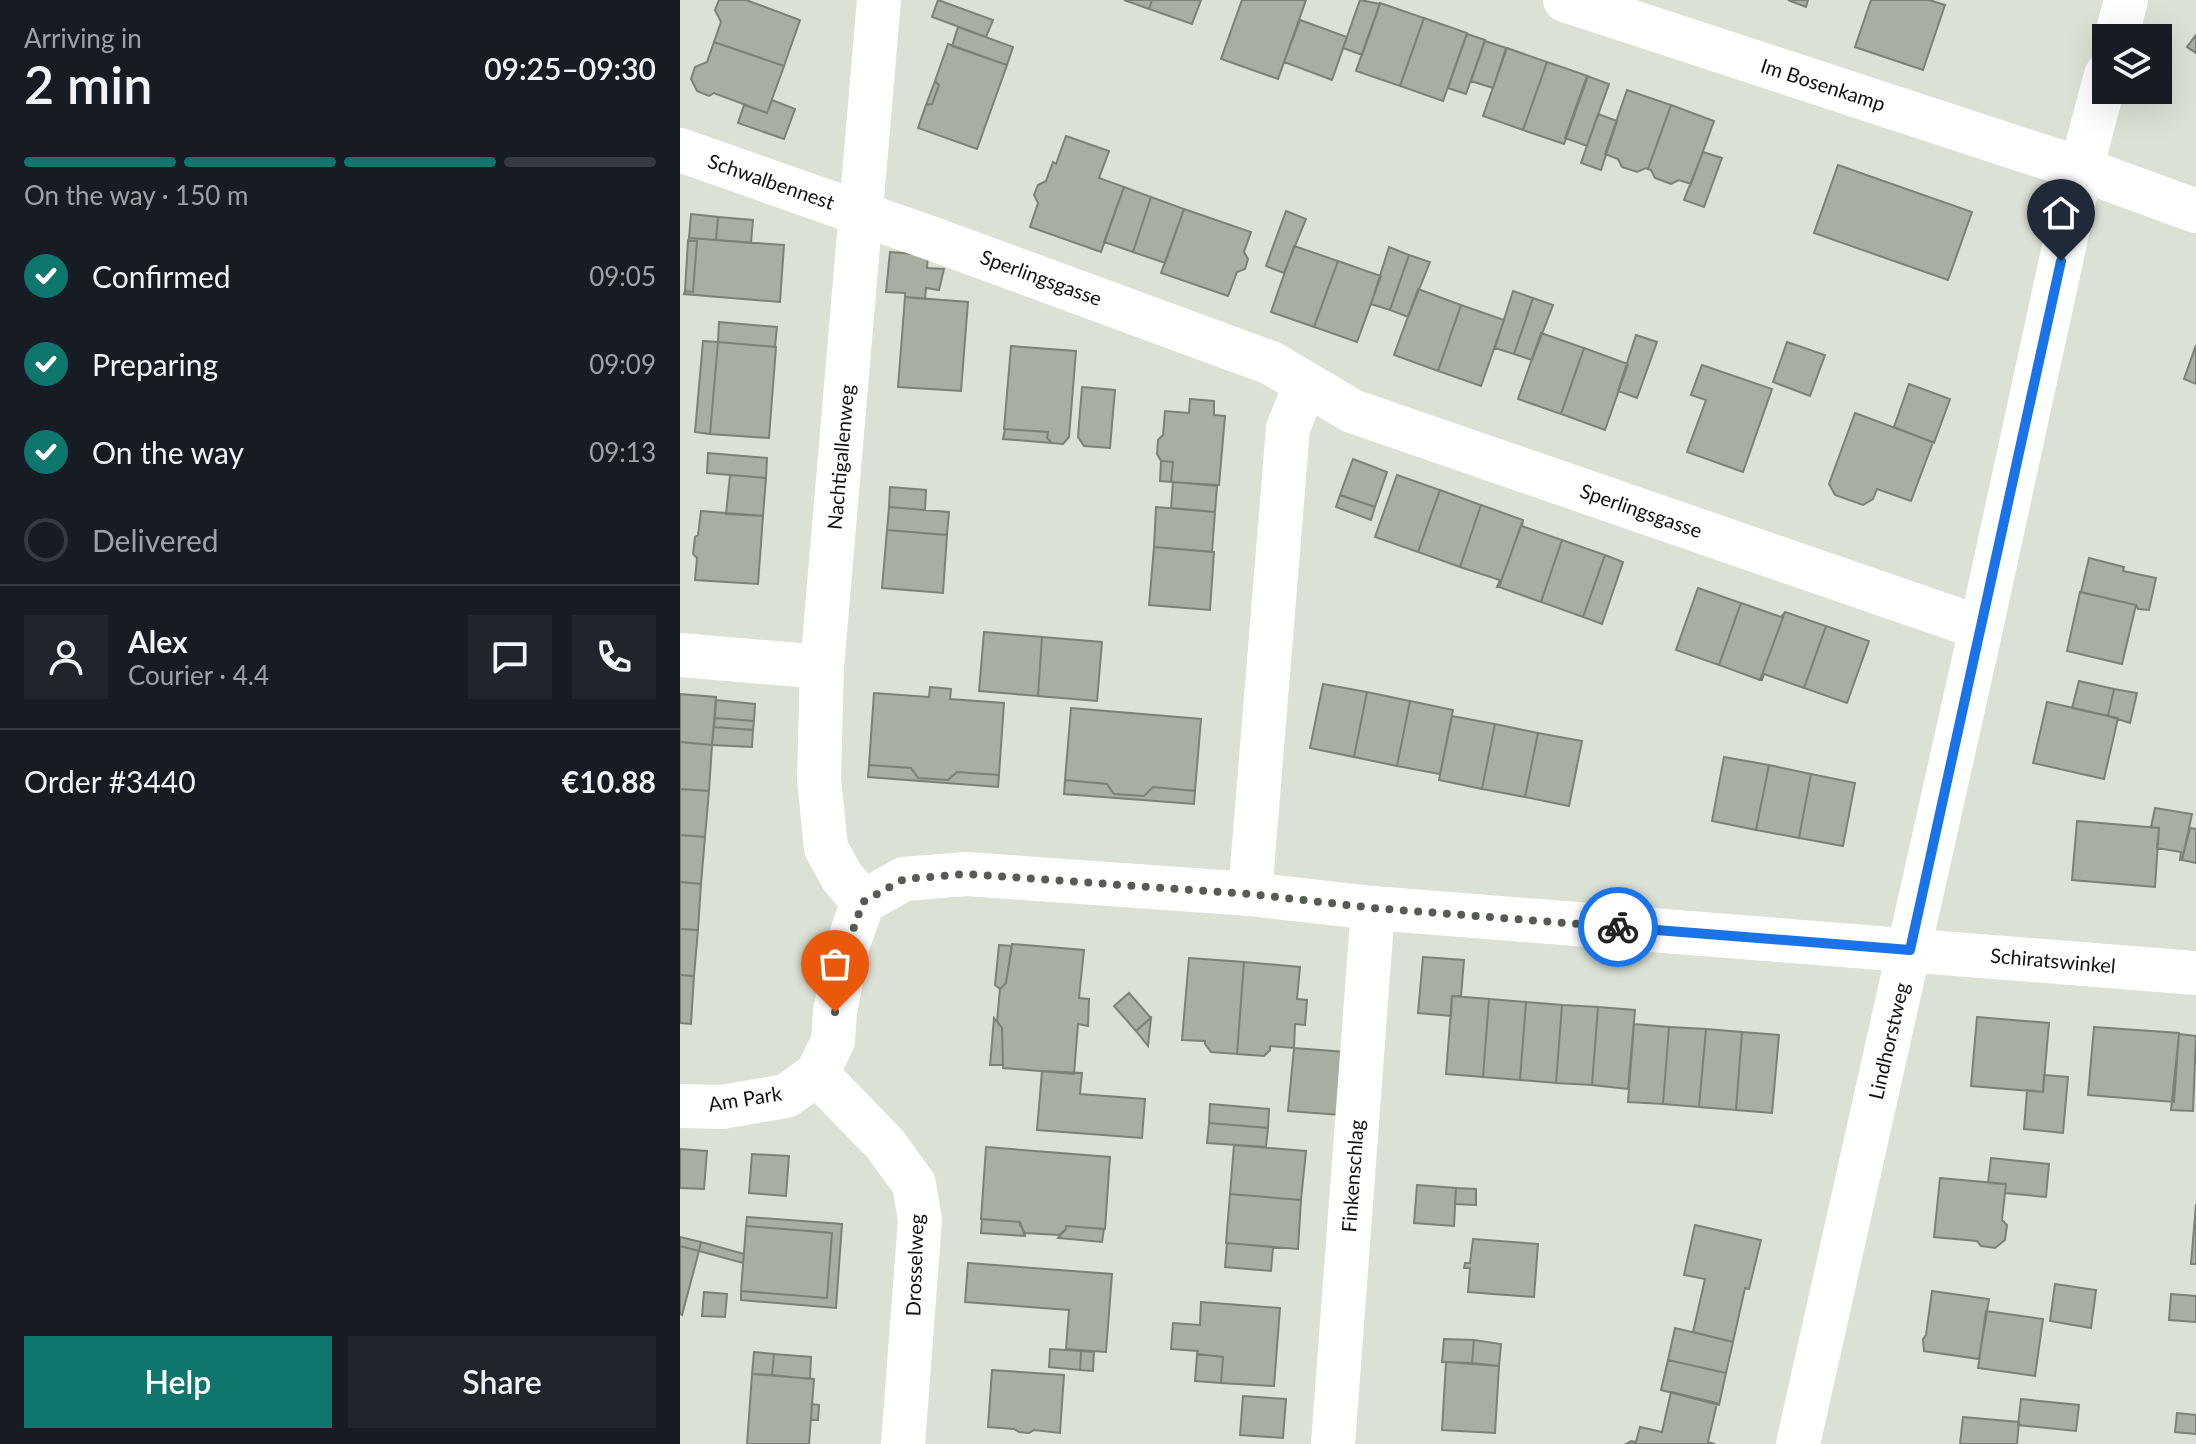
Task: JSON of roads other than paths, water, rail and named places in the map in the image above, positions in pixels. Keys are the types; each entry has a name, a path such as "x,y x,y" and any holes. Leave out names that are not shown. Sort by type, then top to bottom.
{"street":[{"name":"Nachtigallenweg","path":"863,902 842,877 826,848 819,779 822,667 879,0"},
{"name":"Im Bosenkamp","path":"1565,0 2081,169 2196,211"},
{"path":"2120,24 2126,0"},
{"name":"Lindhorstweg","path":"1798,1444 2081,169 2098,104"},
{"name":"Schwalbennest","path":"680,150 862,214"},
{"name":"Sperlingsgasse","path":"862,214 1271,363 1352,411 1981,628"},
{"path":"1250,894 1288,428 1306,384"},
{"path":"680,655 822,667"},
{"path":"817,1074 833,1041 835,1012 848,944 863,902 904,879 966,874 1250,894 1373,908 1910,950"},
{"name":"Finkenschlag","path":"1333,1444 1373,908"},
{"name":"Schiratswinkel","path":"1910,950 2196,973"},
{"name":"Am Park","path":"680,1106 722,1107 786,1096 817,1074"},
{"name":"Drosselweg","path":"817,1074 885,1144 914,1184 920,1220 903,1444"}]}
